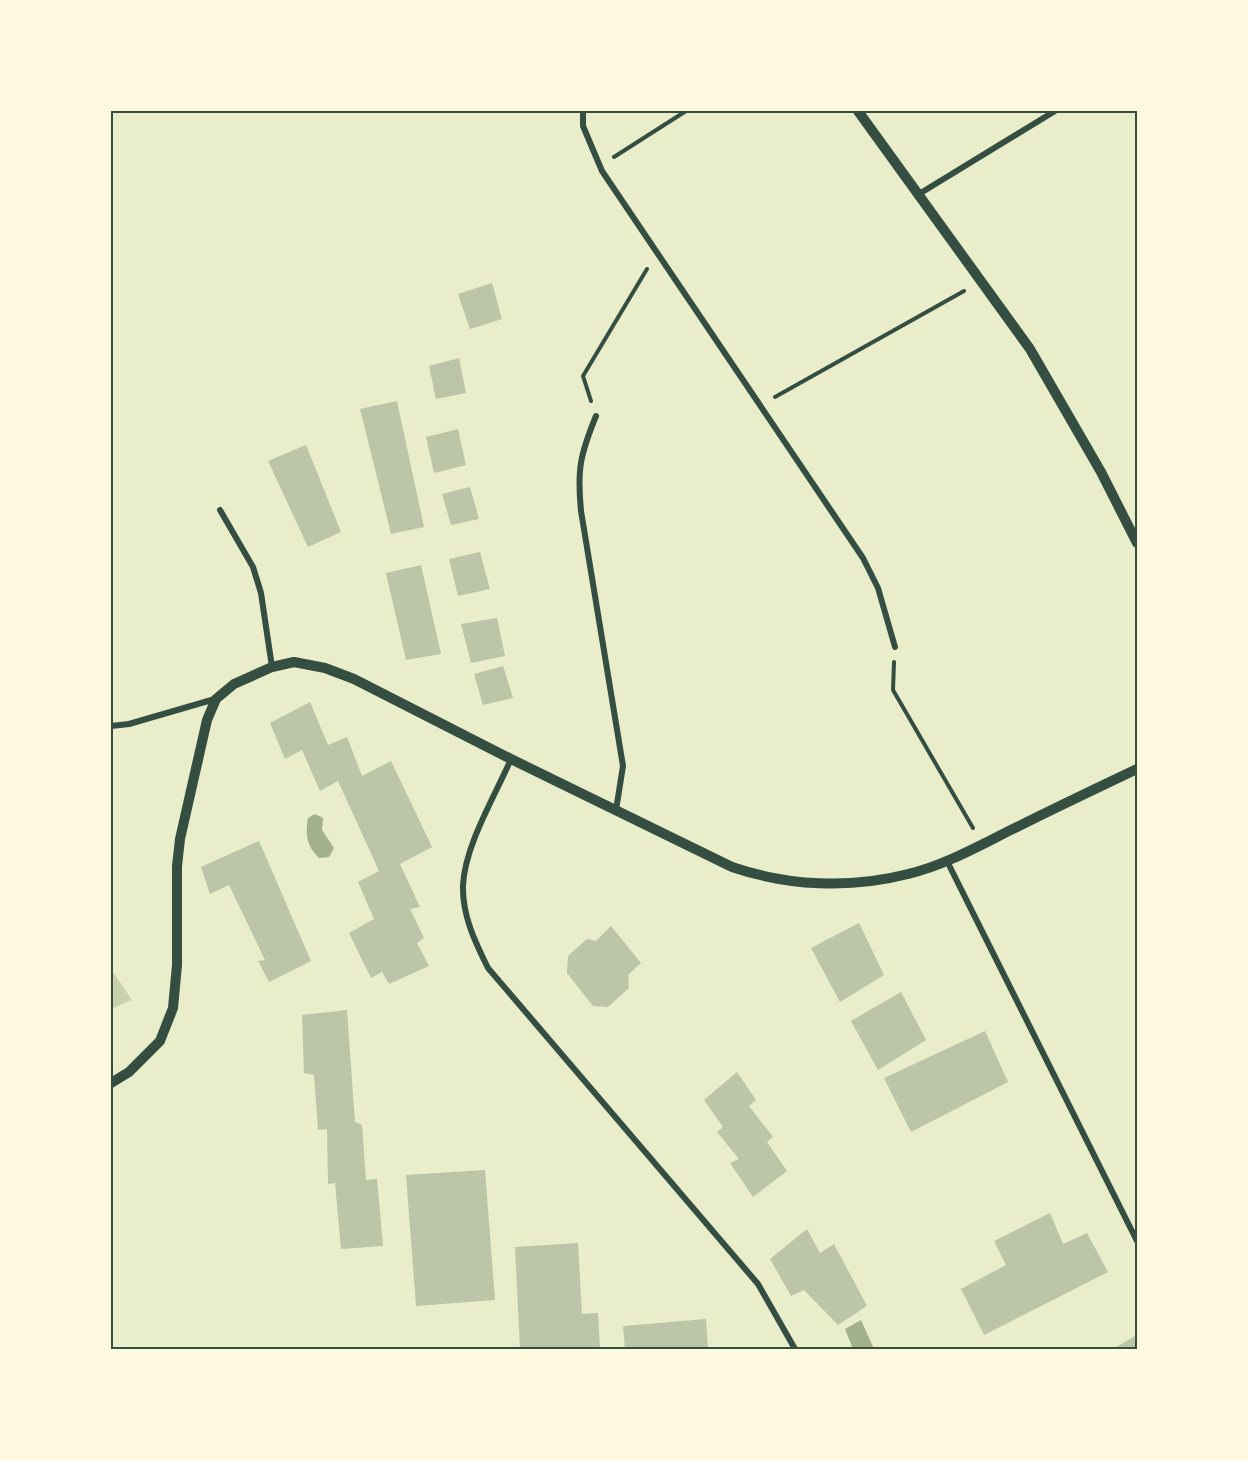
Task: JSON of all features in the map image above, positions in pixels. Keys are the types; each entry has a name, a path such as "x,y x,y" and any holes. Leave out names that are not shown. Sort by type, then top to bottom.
{"street":[{"path":"583,111 584,126 600,166 863,558 878,588 895,647"},
{"path":"858,111 983,280 1030,349 1101,472 1137,543"},
{"path":"919,194 1055,111"},
{"path":"596,416 583,448 578,474 581,512 622,766 616,810"},
{"path":"220,510 253,567 261,593 272,667"},
{"path":"111,726 129,724 216,699 234,684 272,667 294,662 325,668 354,680 732,867 760,876 788,881 832,884 872,881 909,874 947,861 1137,769"},
{"path":"111,1083 129,1072 160,1041 173,1008 177,965 177,866 180,839 207,720 216,699"},
{"path":"511,759 470,853 463,884 465,910 472,936 488,968 758,1284 795,1349"},
{"path":"947,861 1137,1241"}],"path":[{"path":"600,166 686,111"},
{"path":"596,416 583,376 657,252"},
{"path":"760,406 983,280"},
{"path":"895,647 893,690 982,844"}],"shaded area":[{"path":"315,814 323,818 322,830 334,848 329,857 319,858 308,840 308,818"},
{"path":"111,969 132,1000 111,1009"},
{"path":"861,1320 874,1349 853,1349 845,1329"}],"building":[{"path":"492,283 502,319 470,329 458,294"},
{"path":"459,358 466,393 436,399 429,366"},
{"path":"397,401 424,527 391,534 360,409"},
{"path":"458,429 466,465 434,473 426,437"},
{"path":"306,445 341,532 308,547 268,461"},
{"path":"470,487 479,519 451,525 442,494"},
{"path":"480,552 490,589 458,596 449,559"},
{"path":"421,565 441,654 406,660 386,573"},
{"path":"497,618 505,656 471,663 461,624"},
{"path":"503,666 513,698 483,705 474,674"},
{"path":"310,702 328,745 347,737 362,776 391,761 432,847 400,864 420,907 410,909 424,938 417,943 429,966 389,984 382,972 371,978 349,933 374,919 358,882 379,871 338,781 320,791 302,750 285,759 270,723"},
{"path":"259,841 311,961 269,982 258,961 265,960 229,885 210,894 201,867"},
{"path":"859,923 884,975 840,1002 811,948"},
{"path":"611,926 641,963 628,975 629,988 608,1007 593,1006 567,973 568,956 587,939 596,941"},
{"path":"901,992 926,1040 878,1070 851,1021"},
{"path":"347,1010 355,1122 362,1125 366,1180 377,1179 383,1246 341,1249 335,1183 328,1184 327,1129 318,1130 314,1075 304,1073 302,1015"},
{"path":"985,1031 1008,1082 911,1132 884,1078"},
{"path":"737,1072 756,1100 749,1106 773,1137 767,1142 787,1171 753,1197 730,1163 739,1159 717,1132 723,1127 704,1100"},
{"path":"485,1170 495,1300 416,1306 406,1175"},
{"path":"1050,1213 1063,1244 1087,1233 1108,1272 984,1335 961,1289 1006,1265 994,1241"},
{"path":"807,1229 820,1253 834,1244 867,1306 838,1325 804,1290 791,1296 770,1259"},
{"path":"578,1243 582,1314 598,1313 600,1349 520,1349 515,1247"},
{"path":"706,1319 708,1349 625,1349 623,1326"},
{"path":"1135,1336 1137,1349 1113,1349"}]}
